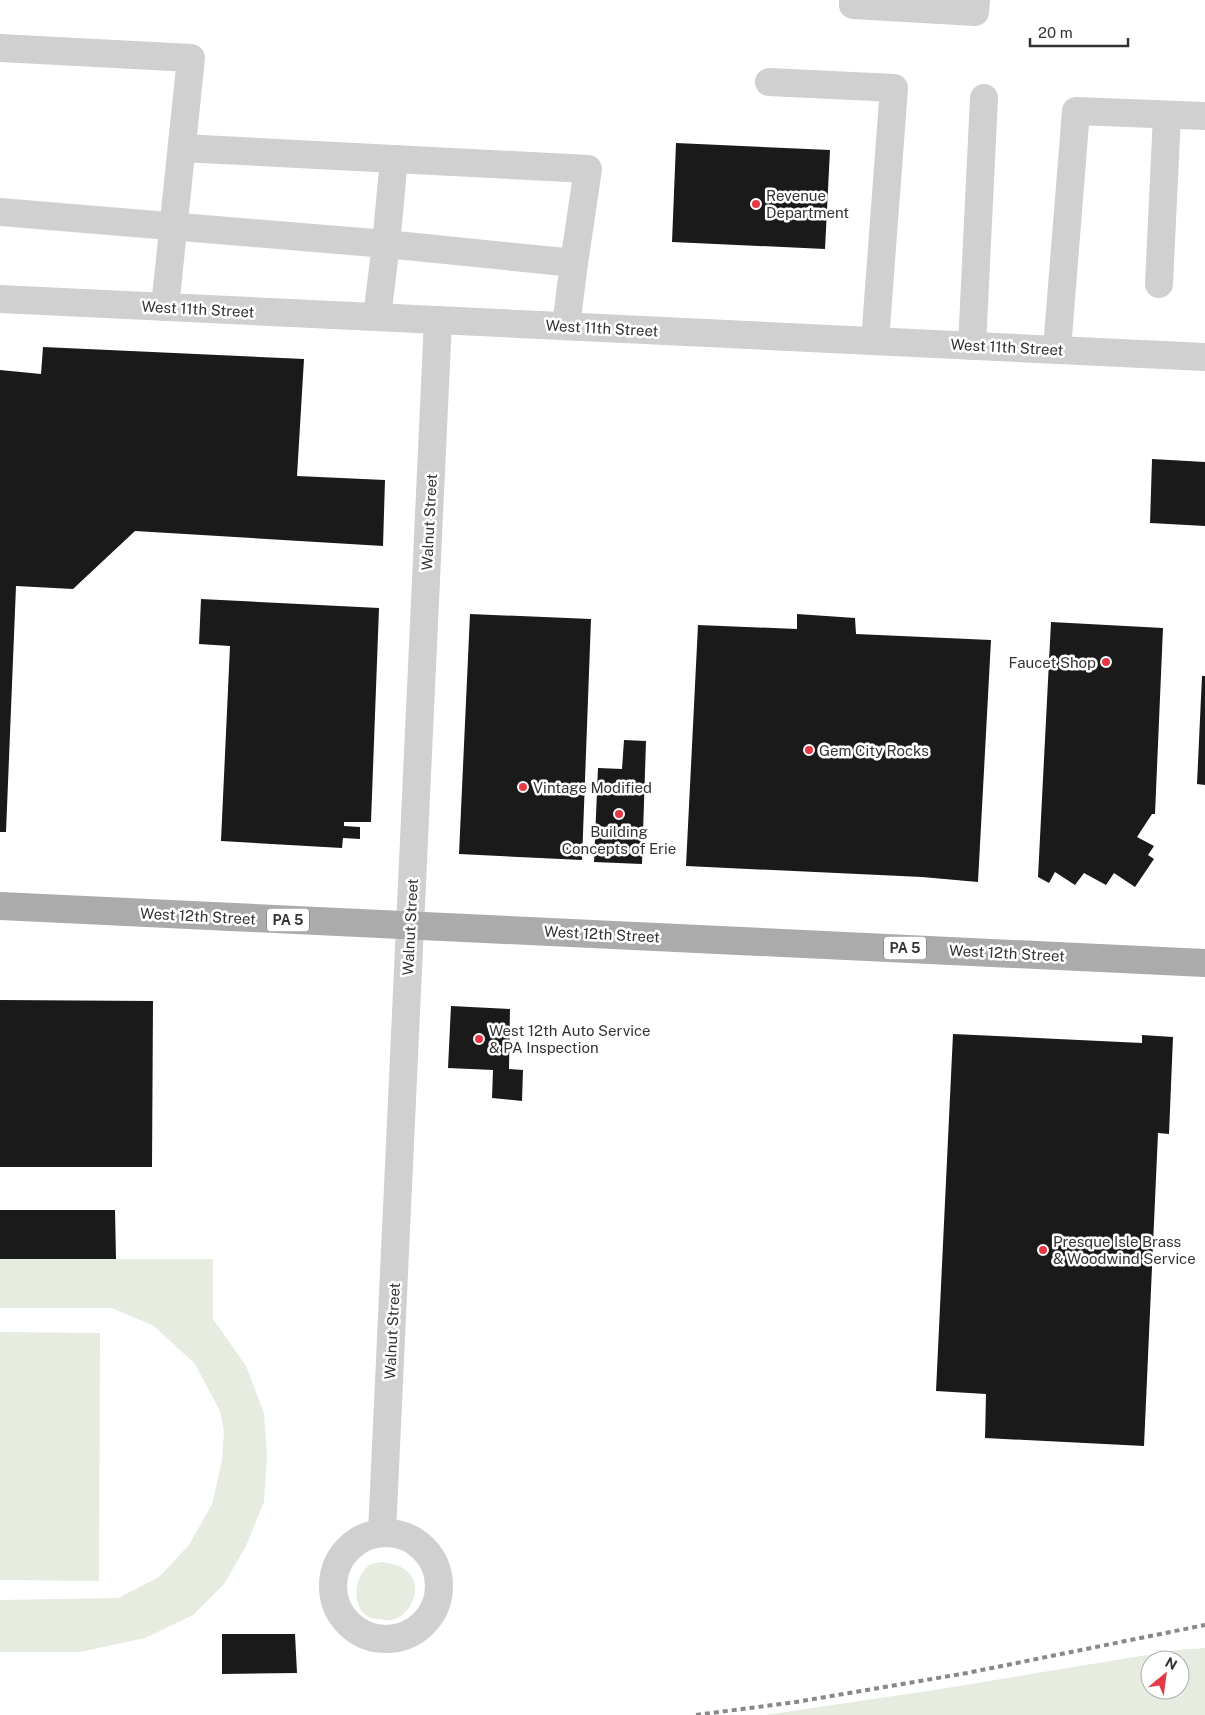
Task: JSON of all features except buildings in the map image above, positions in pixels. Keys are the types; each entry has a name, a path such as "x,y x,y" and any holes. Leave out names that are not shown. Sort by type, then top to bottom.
{"main road":[{"name":"West 12th Street","path":"0,906 1205,963"}],"street":[{"path":"853,0 853,5 975,12 976,0"},
{"path":"0,48 191,58 165,307"},
{"path":"769,82 894,88 875,341"},
{"path":"972,346 984,98"},
{"path":"1057,349 1076,111 1205,116"},
{"path":"1159,284 1166,115"},
{"path":"182,148 588,169 566,326"},
{"path":"377,318 394,159"},
{"path":"0,212 386,244 574,263"},
{"name":"West 11th Street","path":"0,299 1205,357"},
{"name":"Walnut Street","path":"382,1533 438,320"}],"shaded area":[{"path":"0,1259 213,1259 213,1319 246,1366 264,1413 267,1457 264,1502 246,1546 224,1584 193,1615 145,1638 80,1652 0,1652 0,1600 118,1598 159,1577 189,1545 212,1504 222,1461 224,1432 220,1411 195,1364 154,1326 112,1308 0,1308"},
{"path":"0,1332 100,1333 99,1581 0,1580"},
{"path":"382,1562 396,1565 407,1571 415,1584 415,1592 410,1606 399,1617 391,1620 369,1617 359,1606 357,1598 356,1590 365,1569 371,1564"},
{"path":"1205,1648 1205,1715 765,1715 941,1689 1140,1656 1140,1700 1190,1700 1190,1650 1177,1650"}],"railway":[{"path":"696,1715 796,1702 967,1673 1205,1625"}],"place":[{"name":"Revenue Department","path":"756,204"},
{"name":"Faucet Shop","path":"1106,662"},
{"name":"Gem City Rocks","path":"809,750"},
{"name":"Vintage Modified","path":"523,787"},
{"name":"Building Concepts of Erie","path":"619,814"},
{"name":"West 12th Auto Service & PA Inspection","path":"479,1039"},
{"name":"Presque Isle Brass & Woodwind Service","path":"1043,1250"}]}
